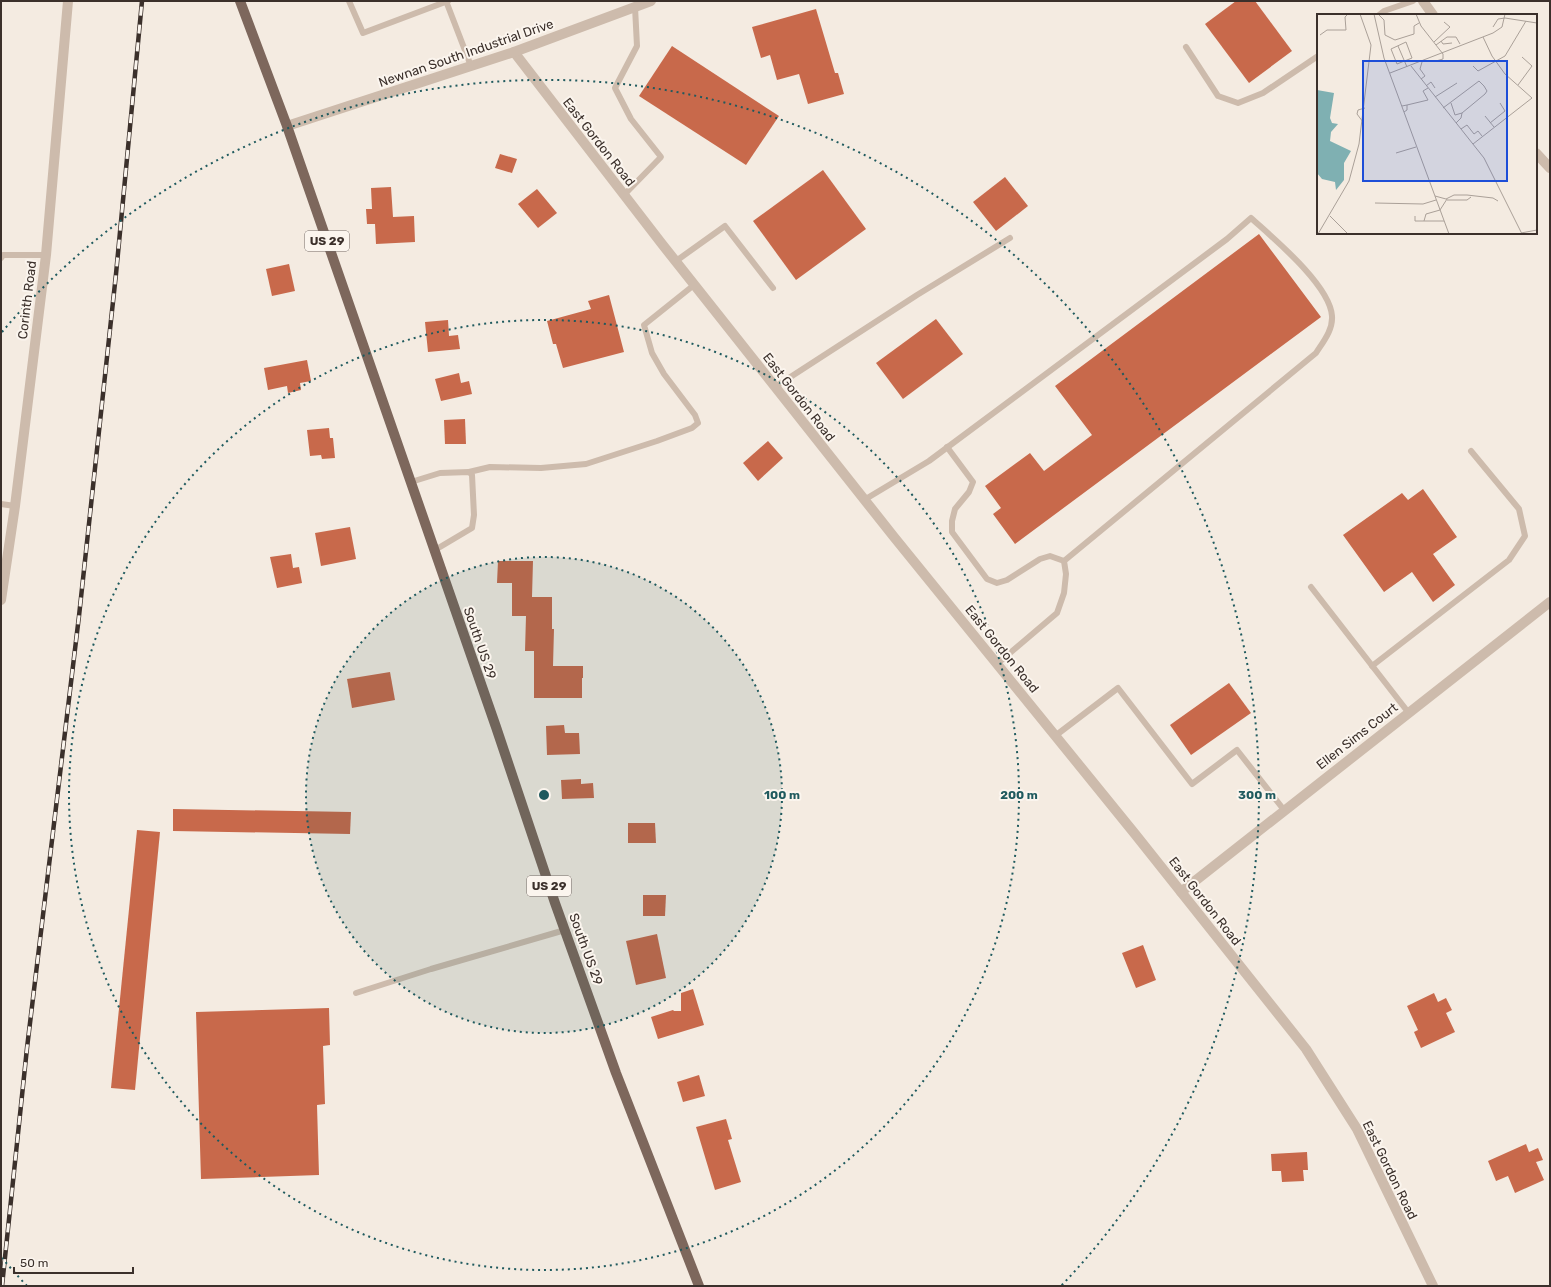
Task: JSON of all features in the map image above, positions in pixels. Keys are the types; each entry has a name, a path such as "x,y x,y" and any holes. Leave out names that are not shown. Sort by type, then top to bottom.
{"main road":[{"name":"US 29","path":"240,1 287,126 411,482"},
{"name":"South US 29","path":"411,482 565,930 616,1073 699,1286"}],"street":[{"name":"Corinth Road","path":"1,600 15,506 46,255 68,1"},
{"name":"Newnan South Industrial Drive","path":"287,126 514,52 651,1"},
{"path":"1423,1 1432,14"},
{"name":"East Gordon Road","path":"514,52 694,285 864,500 1306,1049 1357,1129 1433,1286"},
{"path":"1537,154 1550,168"},
{"name":"Ellen Sims Court","path":"1181,892 1408,712 1550,602"}],"lane":[{"path":"349,1 363,33 447,1 470,66"},
{"path":"1380,14 1384,11 1413,1"},
{"path":"624,195 661,157 631,119 615,88 637,46 635,7"},
{"path":"1186,47 1218,96 1238,103 1263,94 1317,57"},
{"path":"864,500 929,460 947,447 1227,239 1251,218 1300,263 1329,301 1332,317 1328,334 1316,352 1064,562"},
{"path":"676,261 726,226 773,288"},
{"path":"775,387 917,295 1010,238"},
{"path":"1,258 3,255 46,255"},
{"path":"411,482 440,473 469,472 490,467 541,468 586,464 692,428 698,423 695,416 664,374 652,353 644,325 694,285"},
{"path":"947,447 973,482 969,492 956,509 952,521 952,532 987,579 997,583 1007,580 1040,559 1050,556 1064,562"},
{"path":"1372,666 1509,560 1525,536 1519,509 1471,451"},
{"path":"435,550 472,528 474,515 472,475 469,472"},
{"path":"1,504 15,506"},
{"path":"997,664 1057,613 1064,593 1066,574 1064,562"},
{"path":"1311,587 1408,712"},
{"path":"1055,736 1118,688 1192,784 1237,750 1284,810"},
{"path":"356,993 431,969 565,930"}],"building":[{"path":"1236,1 1255,1 1292,51 1249,83 1205,24"},
{"path":"816,9 835,73 838,73 844,94 808,104 799,74 777,80 770,55 761,58 752,27"},
{"path":"672,46 779,116 746,165 639,96"},
{"path":"500,154 517,159 512,173 495,168"},
{"path":"823,170 866,229 796,280 753,221"},
{"path":"1005,177 1028,206 996,231 973,202"},
{"path":"391,187 393,217 414,216 415,242 376,244 375,224 367,224 366,209 372,209 371,188"},
{"path":"537,189 557,213 538,228 518,204"},
{"path":"1259,234 1321,317 1015,544 993,514 1001,508 985,486 1030,453 1044,471 1092,435 1055,386"},
{"path":"289,264 295,291 272,296 266,269"},
{"path":"609,295 624,352 563,368 556,344 553,344 547,321 591,309 588,301"},
{"path":"936,319 963,354 903,399 876,363"},
{"path":"448,320 449,336 458,335 460,349 428,352 425,322"},
{"path":"307,360 311,381 300,383 301,390 288,393 287,386 268,390 264,368"},
{"path":"459,373 461,383 469,381 472,394 441,401 435,379"},
{"path":"465,419 466,444 445,444 444,420"},
{"path":"329,428 330,438 333,438 335,458 322,459 321,455 310,456 307,430"},
{"path":"768,441 783,458 758,481 743,463"},
{"path":"1423,489 1457,537 1433,554 1455,585 1433,602 1412,572 1384,592 1343,535 1402,493 1408,500"},
{"path":"350,527 356,559 321,566 315,533"},
{"path":"291,554 293,568 299,567 302,583 277,588 270,557"},
{"path":"498,561 533,561 532,597 552,597 552,629 554,629 553,666 583,666 582,698 534,698 534,651 525,651 526,616 512,616 512,583 497,583"},
{"path":"390,672 395,700 352,708 347,679"},
{"path":"1229,683 1251,713 1191,755 1170,725"},
{"path":"564,725 565,733 579,733 580,754 547,755 546,726"},
{"path":"581,779 581,784 593,783 594,798 562,799 561,780"},
{"path":"173,809 351,812 350,834 173,831"},
{"path":"628,823 655,823 656,843 628,843"},
{"path":"137,830 160,832 135,1090 111,1088"},
{"path":"643,895 666,895 665,916 643,916"},
{"path":"657,934 666,978 636,985 626,941"},
{"path":"1143,945 1156,980 1136,988 1122,953"},
{"path":"693,989 704,1025 658,1039 651,1017 673,1010 681,1011 681,993"},
{"path":"1434,993 1438,1002 1446,998 1452,1010 1446,1013 1455,1032 1421,1048 1414,1032 1418,1030 1407,1006"},
{"path":"329,1008 330,1045 323,1046 325,1104 317,1105 319,1175 201,1179 196,1012"},
{"path":"699,1075 705,1096 683,1102 677,1082"},
{"path":"726,1119 732,1139 728,1140 741,1182 715,1190 696,1127"},
{"path":"1526,1144 1529,1152 1538,1148 1543,1160 1536,1162 1544,1180 1515,1193 1508,1176 1496,1181 1488,1161"},
{"path":"1307,1152 1308,1170 1303,1170 1304,1181 1282,1182 1281,1171 1272,1171 1271,1154"}],"railway":[{"path":"2,1286 27,1048 79,616 116,274 142,1"}]}
